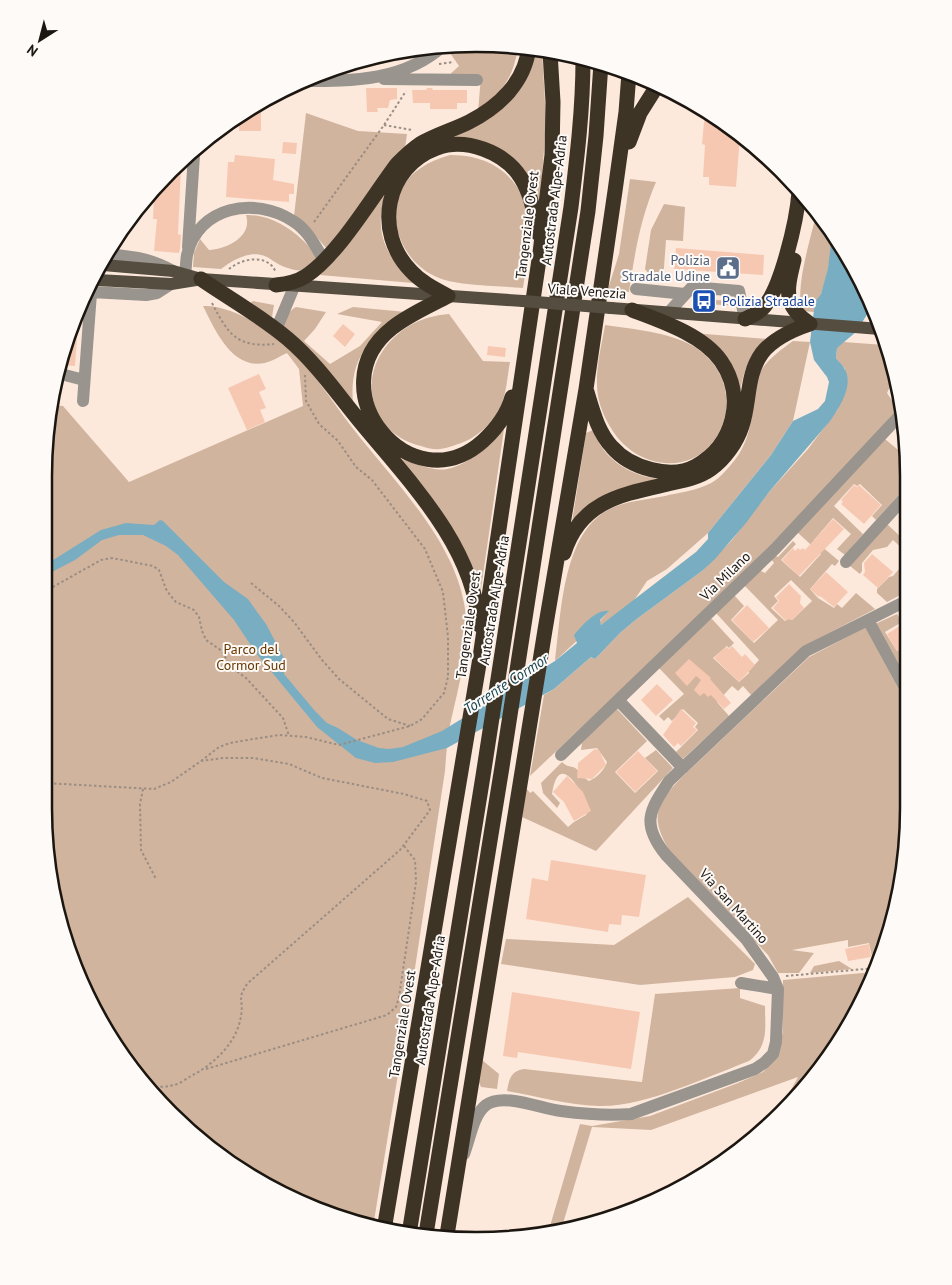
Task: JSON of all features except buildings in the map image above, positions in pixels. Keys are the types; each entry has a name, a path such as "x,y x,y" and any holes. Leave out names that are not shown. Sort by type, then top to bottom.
{"highway":[{"path":"276,285 295,282 305,277 324,260 341,241 397,164 409,152 421,143 484,114 510,92 518,82 527,56"},
{"name":"Tangenziale Ovest","path":"385,1222 479,664 540,253 552,155 553,102 550,59"},
{"name":"Autostrada Alpe-Adria","path":"410,1227 483,776 571,208 579,139 583,66"},
{"path":"427,1230 502,767 588,212 600,71"},
{"path":"448,1232 544,630 586,389 626,112 628,81"},
{"path":"615,191 633,129 640,113 653,92"},
{"path":"448,296 412,272 395,248 389,232 388,212 396,182 416,160 437,147 460,144 474,146 500,157 511,166 527,190 535,217 540,253"},
{"path":"745,319 762,309 774,291 790,239 798,202"},
{"path":"807,212 788,292 790,306 811,324"},
{"path":"200,279 276,330 289,340 319,370 436,516 453,545 469,579 478,608 479,664"},
{"path":"448,296 391,328 378,342 370,355 364,378 365,402 371,417 391,443 409,454 427,459 452,458 466,453 477,446 500,424 509,408 526,350"},
{"path":"586,389 598,426 605,438 613,449 627,460 641,467 658,472 694,467 710,456 724,440 731,423 735,401 731,381 721,360 691,336 632,310"},
{"path":"550,596 567,543 574,531 595,508 608,500 624,494 691,479 711,469 723,458 737,439 742,426 752,374 757,360 763,352 782,336 811,324"}],"main road":[{"name":"Viale Venezia","path":"108,266 176,277 294,287 523,301 873,329"},
{"name":"Viale Venezia","path":"101,280 176,277"}],"street":[{"path":"369,79 389,75 419,63 430,55"},
{"path":"326,80 477,80"},
{"path":"187,255 194,161"},
{"path":"95,292 146,295 157,293 176,277 194,239 204,225 220,213 232,208 257,207 271,210 294,221 306,232 324,260"},
{"name":"Viale Venezia","path":"115,255 138,257 154,262 176,277"},
{"path":"276,330 294,287"},
{"path":"668,312 692,287 739,291 745,319"},
{"path":"636,289 685,294"},
{"path":"83,401 87,310"},
{"path":"65,375 84,380"},
{"name":"Via Milano","path":"561,755 775,549 896,420"},
{"path":"846,562 900,503"},
{"name":"Via San Martino","path":"776,983 746,939 656,843 651,829 650,813 669,781 806,651 900,604"},
{"path":"868,620 900,679"},
{"path":"618,700 683,768"},
{"path":"459,1166 471,1138 476,1117 486,1105 493,1102 514,1101 560,1111 618,1116 631,1114 755,1070 772,1054 776,1042 776,983 742,983"}],"path":[{"path":"306,232 384,125 414,80"},
{"path":"384,125 412,130"},
{"path":"221,281 228,270 235,264 254,259 265,261 271,265 275,270 276,285"},
{"path":"200,279 226,330 235,338 251,344 281,345"},
{"path":"52,783 143,789 163,786 210,753 230,743 280,735 306,737 339,745 410,726 422,719 444,693 448,677 448,637 443,592 425,549 372,480 356,467 338,441 319,424 306,401 304,384 306,370"},
{"path":"52,588 101,560 112,558 153,566 159,570 166,589 176,602 194,610 199,617 206,640 222,651 230,666 246,678 283,718 289,736"},
{"path":"251,583 294,622 322,660 339,679 388,719 410,726"},
{"path":"157,1087 175,1085 187,1079 203,1070 222,1054 231,1040 242,1014 240,998 248,983 404,845 430,810 427,802 404,794 322,778 289,764 253,758 223,758 201,761"},
{"path":"143,789 140,804 141,850 156,879"},
{"path":"203,1070 387,1015 396,1007 416,882 414,860 404,845"},
{"path":"776,983 868,969"}],"green space":[{"path":"476,52 517,54 513,68 505,84 494,98 478,112 481,76 447,77 459,66 450,53"},
{"path":"534,57 542,58 546,120 540,208 519,166 440,141 528,75"},
{"path":"386,63 382,64 361,68"},
{"path":"306,113 358,131 407,134 405,148 327,249 308,227 294,216"},
{"path":"450,155 468,156 499,168 520,191 530,223 530,242 523,288 447,281 428,272 417,264 402,243 396,219 396,206 400,193 408,179 420,168"},
{"path":"630,179 656,182 642,223 629,292 608,289 619,254"},
{"path":"387,188 381,217 381,229 384,240 394,261 413,283 320,275"},
{"path":"664,204 685,207 683,241 666,240 663,281 651,277 645,269 651,230"},
{"path":"246,215 267,218 278,222 296,234 318,258 302,270 285,267 267,257 255,254 237,259 221,269 193,267 194,253 200,239 209,250 230,244 237,240 246,230"},
{"path":"814,222 831,246 827,274 814,312 802,311 800,301 802,275"},
{"path":"699,299 732,301 738,306 692,303"},
{"path":"253,301 274,305 272,317 252,306 250,303"},
{"name":"Parco del Cormor Sud","path":"203,306 226,309 261,326 290,349 307,367 434,532 447,555 464,603 466,619 465,651 449,730 445,771 410,1001 374,1220 314,1200 264,1176 218,1145 177,1108 140,1067 109,1021 96,996 75,945 61,892 53,837 52,809 52,476 53,448 59,406 63,406 129,482 303,406 299,369 287,353 265,363 253,364 234,354 226,346"},
{"path":"296,307 326,312 315,329 304,341 330,364 360,346 382,322 337,314 353,307 406,312 382,330 365,349 355,372 353,403 284,328 287,316"},
{"path":"449,314 483,361 510,362 502,402 490,423 477,435 466,441 447,448 433,449 405,440 392,431 381,419 375,406 372,391 373,375 378,360 387,345 400,332 423,319"},
{"path":"605,325 673,337 693,346 713,364 724,385 726,407 721,428 710,445 693,458 672,463 647,459 630,450 613,431 600,406 597,392 597,370"},
{"path":"693,333 767,339 748,365 739,396"},
{"path":"793,341 810,342 793,421 771,455 708,533 667,569 647,581 633,602 601,625 600,621 609,611 555,661 566,579 580,539 591,523 606,511 620,505 693,490 709,484 720,477 740,453 747,438 752,414 754,387 758,375 771,358"},
{"path":"844,342 878,345 890,387 887,393 892,401 895,416 759,559 530,776 544,695 554,689 591,657 595,659 621,632 638,618 702,571 732,540 769,492 808,449 838,409 845,369 836,358 837,347"},
{"path":"504,429 481,589 465,552 398,458 429,468 442,470 456,467 485,447"},
{"path":"593,430 603,449 618,464 637,474 658,479 572,522 586,433"},
{"path":"885,439 899,451 900,494 876,520 872,516 882,505 860,484 857,486 854,484 834,506 863,534 845,555 837,549 851,534 833,518 814,540 839,561 835,566 832,564 810,589 818,598 834,608 837,604 842,608 856,593 875,609 804,646 751,695 743,686 738,691 732,686 717,702 729,716 683,759 676,752 698,730 695,727 698,723 683,709 672,721 668,717 664,721 659,716 684,694 659,668 712,619 734,643 729,648 727,646 713,658 739,682 759,660 716,613 734,595 744,606 731,620 754,643 778,620 744,585 759,570 765,573 774,563 771,559 776,556 778,557 793,541 796,544 781,560 800,577 821,554 797,532","holes":["791,580 812,601 792,620 789,618 785,621 771,608 778,601 774,596"]},
{"path":"887,524 900,536 900,546 893,540 887,547 873,550 862,563 860,574 850,566"},
{"path":"900,568 900,595 887,602 877,593 877,589 889,577 893,576"},
{"path":"897,614 900,619 900,623 885,632 897,651 900,649 900,670 875,624"},
{"path":"866,627 900,692 899,837 891,892 885,919 873,957 869,943 848,947 848,940 792,950 814,953 799,973 778,973 768,955 672,855 660,832 658,815 660,806 671,788 809,657"},
{"path":"617,709 647,741 615,772 635,793 658,771 645,758 656,750 673,768 596,851 522,817 526,788 530,793 533,791 568,827 586,815 589,808 581,792 576,784 565,774 560,775 555,781 552,794 560,803 557,808 543,793 541,783 562,762 575,768 589,781 598,776 607,762 597,748 581,750 582,743"},
{"path":"688,897 755,964 753,970 735,977 640,985 501,964 506,939 614,945"},
{"path":"839,961 852,969 810,973 814,966"},
{"path":"866,973 843,1021 812,1067 789,1093 798,1077 651,1130 592,1127 563,1223 550,1226 580,1124 592,1126 650,1116 763,1072 776,1058 783,1032 783,980"},
{"path":"740,988 740,998 765,1006 763,1043 749,1061 654,1097 615,1105 575,1104 507,1091 511,1076 524,1069 642,1082 655,994"},
{"path":"482,1060 499,1074 497,1089 481,1087 478,1080"}],"water":[{"path":"831,245 843,264 867,314 856,332 837,348 836,358 844,368 848,381 844,396 830,421 769,492 746,523 702,571 638,618 621,632 595,659 591,657 554,689 447,748 393,762 375,763 356,758 317,727 256,653 234,620 178,555 166,546 143,535 119,535 102,540 75,560 52,572 52,561 101,530 126,523 154,525 160,520 163,521 224,582 248,599 266,624 284,658 284,674 327,723 357,740 379,748 403,747 442,731 555,661 577,643 574,635 594,615 609,611 600,620 601,625 696,552 708,539 708,533 771,455 793,421 818,409 825,401 829,382 814,360 810,342 815,302 821,294 828,268"}],"place":[{"name":"Polizia Stradale Udine","path":"728,268"},
{"name":"Polizia Stradale","path":"704,301"}],"water label":[{"name":"Torrente Cormor","path":"506,684"}]}
